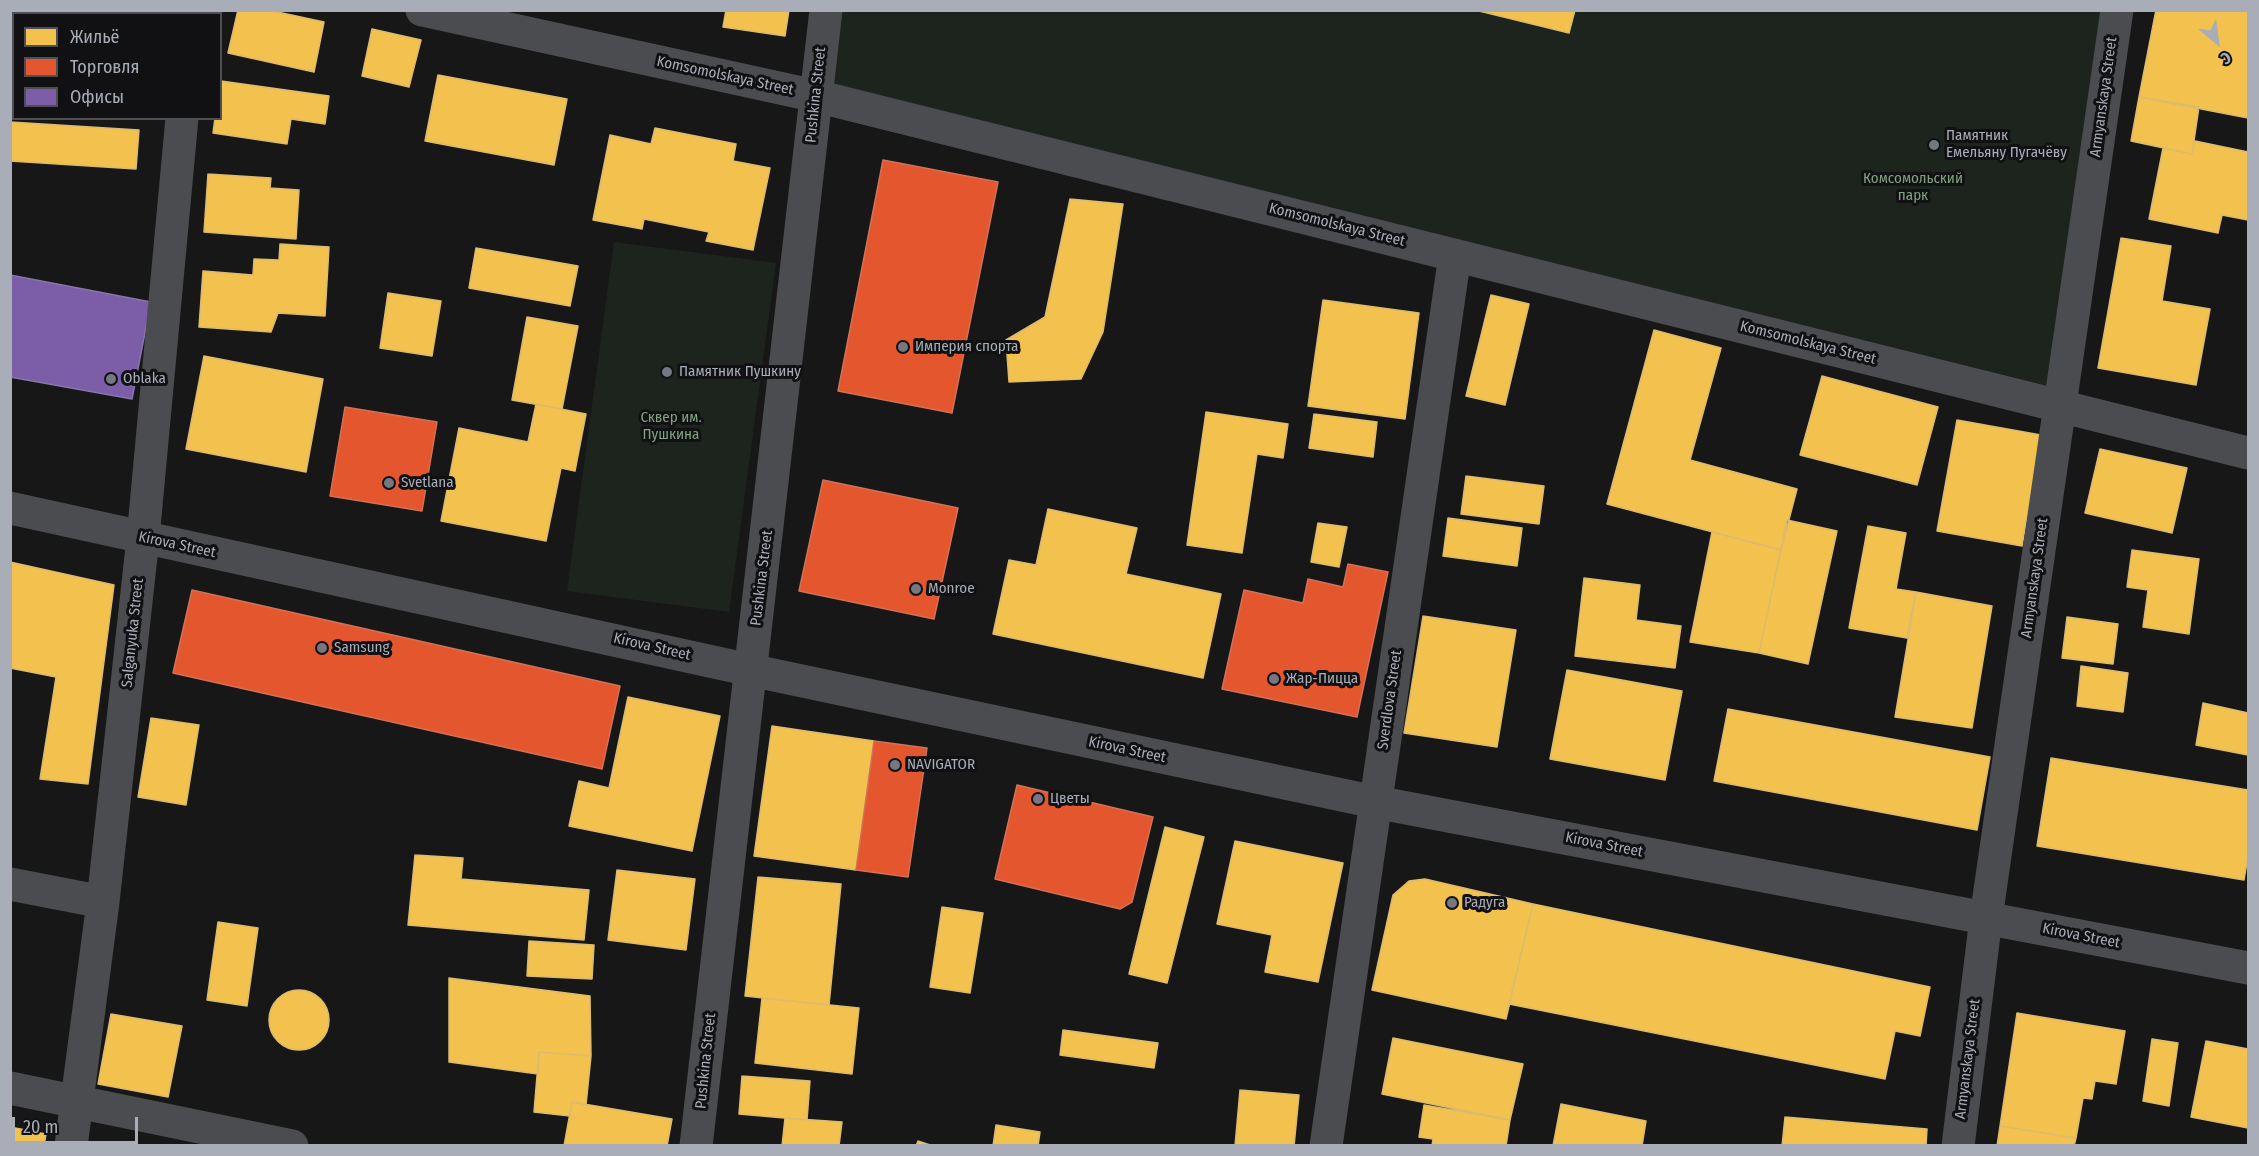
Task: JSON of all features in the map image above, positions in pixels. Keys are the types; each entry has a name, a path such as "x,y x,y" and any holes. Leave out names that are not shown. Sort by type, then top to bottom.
{"street":[{"name":"Komsomolskaya Street","path":"422,10 816,96 2248,453"},
{"name":"Pushkina Street","path":"696,1146 826,10"},
{"name":"Armyanskaya Street","path":"1958,1146 1986,918 2116,10"},
{"name":"Salganyuka Street","path":"71,1146 103,902 143,538 182,120"},
{"name":"Sverdlova Street","path":"1326,1146 1455,255"},
{"name":"Kirova Street","path":"10,508 623,640 750,670 1375,802 2248,968"},
{"path":"10,884 103,902"},
{"path":"10,1088 292,1146"}],"green space":[{"name":"Комсомольский парк","path":"826,11 2117,11 2060,406 816,96"},
{"name":"Сквер им. Пушкина","path":"614,242 776,263 729,612 567,591"}],"building: Жильё":[{"path":"10,10 73,10 73,12 12,12 12,27 10,27"},
{"path":"238,10 268,10 324,22 314,72 228,53"},
{"path":"726,10 789,10 785,36 723,27"},
{"path":"1475,10 1575,10 1569,33"},
{"path":"2156,10 2248,10 2248,118 2139,97"},
{"path":"372,29 421,40 409,87 362,76"},
{"path":"438,75 567,99 554,165 425,141"},
{"path":"222,81 329,96 325,124 291,119 287,144 213,133 215,120 222,120"},
{"path":"2139,97 2199,107 2192,154 2131,141"},
{"path":"10,122 139,130 136,169 10,161"},
{"path":"655,128 736,144 733,161 770,168 753,250 706,241 709,232 644,219 642,229 593,220 610,135 651,144"},
{"path":"2195,141 2248,152 2248,220 2222,215 2218,233 2149,219 2163,148 2192,154"},
{"path":"208,174 271,178 270,188 299,190 296,239 204,232"},
{"path":"1070,199 1123,204 1103,332 1081,379 1009,382 1006,340 1045,317"},
{"path":"2121,238 2171,246 2162,301 2210,309 2196,385 2098,368"},
{"path":"280,244 329,247 325,316 278,313 271,332 199,327 203,271 253,275 254,259 279,260"},
{"path":"476,248 578,266 570,306 469,288"},
{"path":"388,293 441,301 432,356 380,348"},
{"path":"1491,295 1529,304 1505,405 1466,396"},
{"path":"1323,300 1419,313 1405,419 1308,406"},
{"path":"527,317 578,326 562,409 512,400"},
{"path":"1654,330 1721,348 1690,460 1797,489 1781,550 1607,504"},
{"path":"204,356 323,379 306,472 186,449"},
{"path":"1822,376 1938,407 1917,485 1800,455"},
{"path":"536,404 586,414 575,471 561,468 546,541 441,521 459,428 528,442"},
{"path":"1206,412 1288,424 1283,458 1257,454 1242,553 1187,545"},
{"path":"1314,414 1377,422 1373,457 1309,448"},
{"path":"1957,420 2041,435 2022,546 1937,531"},
{"path":"2100,449 2187,468 2172,533 2085,513"},
{"path":"1466,476 1544,486 1539,524 1461,514"},
{"path":"1048,509 1137,528 1126,574 1221,594 1203,678 993,634 1009,560 1036,565"},
{"path":"1448,518 1522,528 1517,566 1443,556"},
{"path":"1787,520 1837,531 1808,664 1759,653"},
{"path":"1318,523 1347,527 1339,567 1311,562"},
{"path":"1868,526 1906,533 1896,589 1916,592 1907,638 1849,628"},
{"path":"1712,532 1781,550 1759,653 1690,642"},
{"path":"2132,550 2199,559 2189,634 2143,627 2148,590 2127,587"},
{"path":"10,562 114,585 88,784 40,779 56,677 10,668"},
{"path":"1584,578 1640,585 1636,620 1681,626 1675,668 1575,656"},
{"path":"1916,592 1992,606 1972,728 1895,717"},
{"path":"1423,616 1516,630 1497,747 1404,733"},
{"path":"2067,617 2118,624 2113,664 2062,658"},
{"path":"2081,666 2128,673 2123,712 2077,706"},
{"path":"1567,670 1682,691 1665,780 1550,759"},
{"path":"628,697 720,716 692,851 569,826 579,781 609,788"},
{"path":"2203,703 2248,713 2248,755 2196,745"},
{"path":"1728,709 1990,757 1977,830 1714,781"},
{"path":"151,718 199,725 186,805 138,797"},
{"path":"772,726 874,741 856,870 754,856"},
{"path":"2051,758 2248,790 2248,856 2244,880 2037,846"},
{"path":"1165,827 1204,837 1167,983 1129,974"},
{"path":"1235,841 1343,863 1318,982 1265,972 1272,935 1217,924"},
{"path":"415,855 463,858 461,879 589,890 584,940 408,925"},
{"path":"617,870 695,879 686,950 608,940"},
{"path":"758,877 841,884 829,1005 745,996"},
{"path":"1425,879 1533,904 1506,1019 1372,990 1393,895 1409,881"},
{"path":"1533,904 1930,987 1920,1036 1895,1031 1885,1079 1509,1004"},
{"path":"942,907 983,913 970,993 930,987"},
{"path":"218,922 258,928 247,1006 207,1000"},
{"path":"529,941 594,945 592,979 527,976"},
{"path":"449,978 590,996 591,1056 539,1052 538,1074 449,1062"},
{"path":"293,990 305,990 321,998 327,1008 329,1020 327,1032 321,1042 305,1050 293,1050 277,1042 269,1026 269,1014 277,998"},
{"path":"762,998 859,1008 852,1074 755,1063"},
{"path":"2017,1013 2125,1031 2116,1084 2095,1081 2092,1099 2083,1098 2076,1138 2000,1126"},
{"path":"111,1014 182,1026 168,1097 98,1084"},
{"path":"1063,1030 1158,1043 1154,1068 1060,1055"},
{"path":"1393,1038 1523,1064 1510,1120 1382,1094"},
{"path":"2152,1039 2178,1043 2169,1106 2143,1101"},
{"path":"2206,1041 2248,1049 2248,1128 2191,1117"},
{"path":"539,1052 591,1056 586,1105 572,1102 570,1116 534,1112"},
{"path":"742,1076 810,1081 807,1120 739,1114"},
{"path":"1240,1090 1299,1095 1294,1146 1235,1146"},
{"path":"572,1102 672,1119 667,1146 564,1146"},
{"path":"1561,1104 1646,1121 1642,1146 1553,1146"},
{"path":"1424,1105 1510,1120 1506,1146 1432,1146 1433,1139 1419,1137"},
{"path":"1785,1117 1927,1129 1926,1146 1782,1146"},
{"path":"785,1118 842,1122 839,1146 782,1146"},
{"path":"996,1125 1040,1132 1038,1146 993,1146"},
{"path":"2000,1126 2076,1138 2074,1146 1997,1146"},
{"path":"10,1127 46,1134 44,1146 10,1146"},
{"path":"918,1141 933,1146 916,1146"}],"building: Торговля":[{"path":"883,160 998,182 952,413 838,391"},
{"path":"345,407 437,422 422,511 330,496"},
{"path":"823,480 958,508 934,619 799,591"},
{"path":"1348,564 1388,572 1357,717 1222,689 1244,590 1303,603 1308,579 1343,587"},
{"path":"192,590 620,686 602,769 173,673"},
{"path":"874,741 927,748 908,877 856,870"},
{"path":"1017,785 1153,817 1132,902 1120,909 995,879"}],"building: Офисы":[{"path":"10,275 151,302 132,399 10,377"}],"place":[{"name":"Памятник Емельяну Пугачёву","path":"1934,145"},
{"name":"Империя спорта","path":"903,347"},
{"name":"Памятник Пушкину","path":"667,372"},
{"name":"Oblaka","path":"111,379"},
{"name":"Svetlana","path":"389,483"},
{"name":"Monroe","path":"916,589"},
{"name":"Samsung","path":"322,648"},
{"name":"Жар-Пицца","path":"1274,679"},
{"name":"NAVIGATOR","path":"895,765"},
{"name":"Цветы","path":"1038,799"},
{"name":"Радуга","path":"1452,903"}]}
